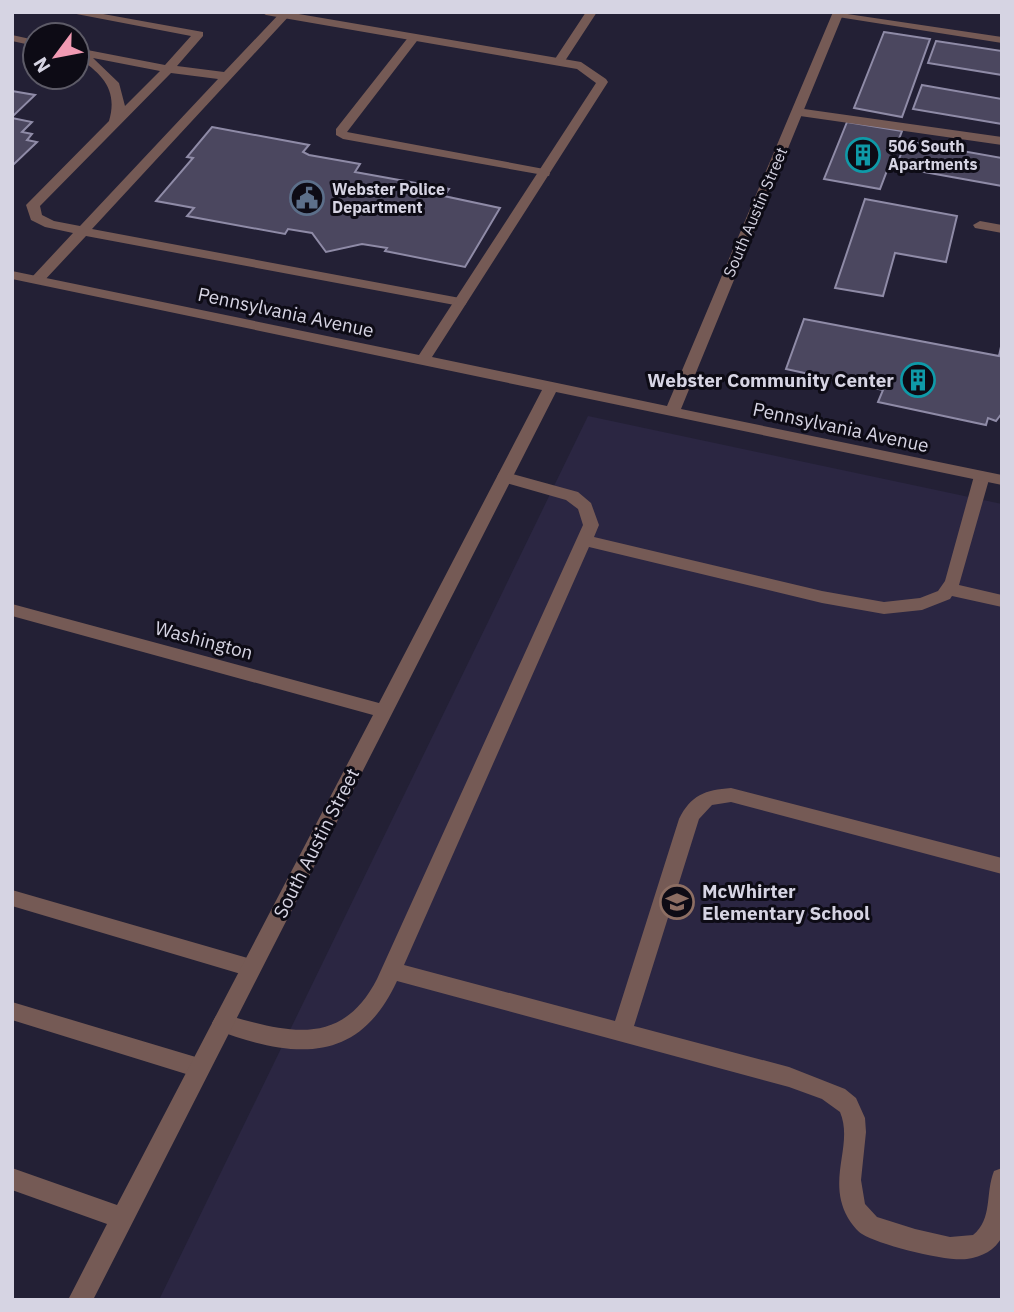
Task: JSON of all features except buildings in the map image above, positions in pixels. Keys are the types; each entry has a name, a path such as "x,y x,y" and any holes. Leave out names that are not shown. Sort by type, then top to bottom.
{"street":[{"path":"71,12 198,34 33,205 36,217 50,224 83,231 460,302"},
{"path":"559,62 592,12"},
{"path":"37,280 228,76 274,13 581,66 602,82 423,360"},
{"path":"839,13 1002,40"},
{"name":"South Austin Street","path":"672,412 839,13"},
{"path":"414,37 340,132 343,135 544,173"},
{"path":"91,54 228,76"},
{"path":"91,61 101,68 117,89 120,111 115,122"},
{"path":"797,112 1002,141"},
{"path":"980,225 1002,229"},
{"name":"Pennsylvania Avenue","path":"12,275 1002,480"},
{"name":"South Austin Street","path":"80,1300 551,387"},
{"path":"584,540 822,597 884,608 922,604 944,595 953,582 982,476"},
{"path":"223,1023 272,1037 301,1041 325,1038 351,1028 373,1006 591,525 585,506 572,496 505,477"},
{"path":"949,589 1002,601"},
{"name":"Washington","path":"12,610 384,711"},
{"path":"622,1031 689,818 694,807 705,797 731,796 1002,866"},
{"path":"12,898 251,968"},
{"path":"391,970 789,1077 828,1092 847,1103 854,1119 851,1204 859,1218 870,1226 956,1250 976,1248 989,1237 996,1218 1002,1179"},
{"path":"12,1011 199,1068"},
{"path":"12,1179 122,1218"}],"shaded area":[{"name":"McWhirter Elementary School","path":"588,416 1002,504 1002,1300 159,1300"}],"place":[{"name":"506 South Apartments","path":"863,155"},
{"name":"Webster Police Department","path":"307,198"},
{"name":"Webster Community Center","path":"918,380"},
{"name":"McWhirter Elementary School","path":"677,902"}]}
